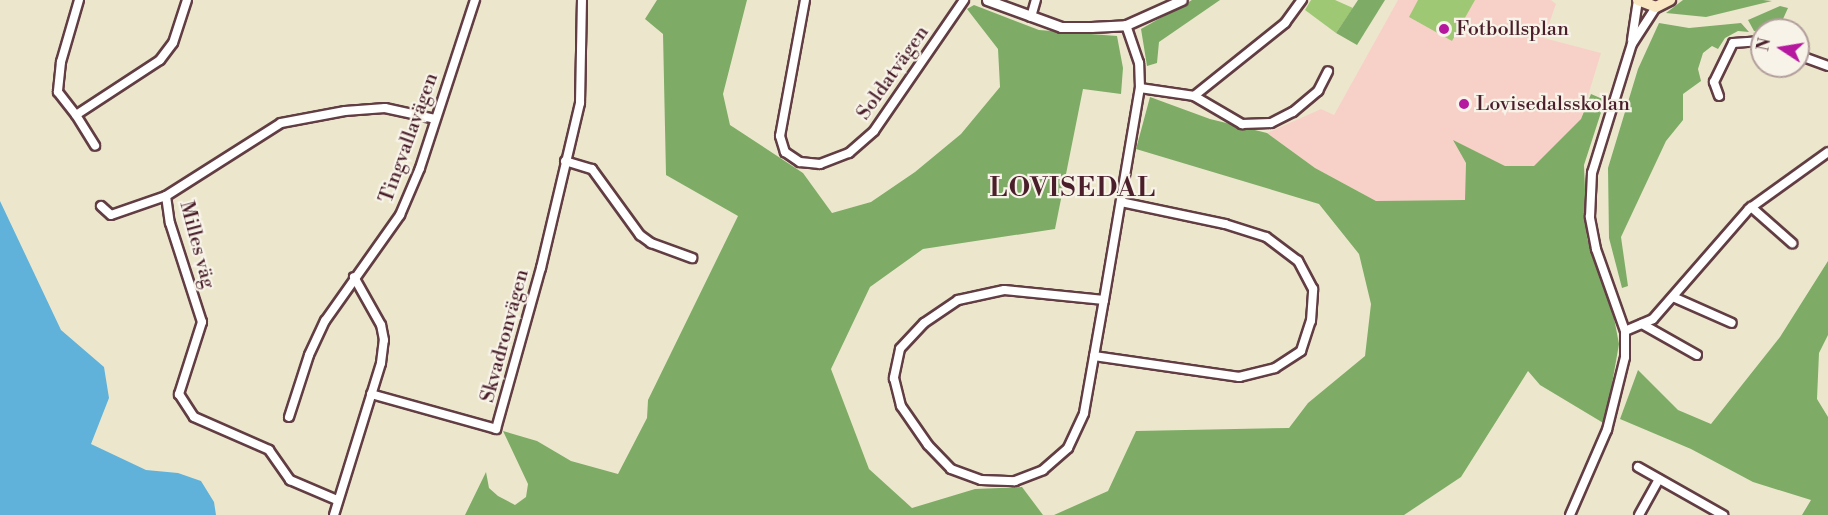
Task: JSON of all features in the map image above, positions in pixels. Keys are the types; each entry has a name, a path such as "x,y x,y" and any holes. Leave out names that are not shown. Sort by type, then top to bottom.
{"main road":[{"path":"1638,0 1656,7 1670,0"}],"street":[{"path":"79,0 61,62 58,92 95,145"},
{"path":"76,115 160,60 174,43 187,0"},
{"name":"Tingvallavägen","path":"289,417 309,355 325,321 400,214 475,0"},
{"name":"Skvadronvägen","path":"371,394 496,429 580,103 582,0"},
{"name":"Soldatvägen","path":"805,0 780,136 785,152 800,162 820,164 849,153 874,131 964,0"},
{"path":"987,0 1061,27 1126,25 1182,0"},
{"path":"1031,17 1036,0"},
{"path":"1194,96 1285,23 1302,0"},
{"path":"1570,515 1607,430 1625,357 1625,332 1596,249 1590,217 1592,173 1599,140 1632,44 1638,0"},
{"path":"1632,44 1656,7"},
{"path":"1104,300 1004,290 958,300 924,323 900,349 894,378 901,406 928,445 951,469 981,480 1015,481 1043,470 1068,448 1084,413 1104,300 1140,88 1139,63 1126,25"},
{"path":"1719,96 1714,82 1733,43 1750,42"},
{"path":"1810,59 1828,66"},
{"path":"1140,88 1194,96 1242,124 1271,123 1293,112 1318,91 1328,71"},
{"name":"Milles väg","path":"337,500 290,480 269,450 194,417 179,394 202,322 170,223 166,196 280,123 345,111 385,108 435,118"},
{"path":"1625,332 1653,319 1751,207 1828,152"},
{"path":"565,161 592,169 628,222 646,239 692,258"},
{"path":"101,206 111,215 166,196"},
{"path":"1094,356 1239,378 1275,368 1301,351 1311,321 1312,289 1298,261 1266,237 1225,224 1121,201"},
{"path":"1751,207 1792,243"},
{"path":"334,515 371,394 384,340 381,325 354,277"},
{"path":"1673,297 1732,323"},
{"path":"1642,324 1697,355"},
{"path":"1638,467 1723,515"},
{"path":"1639,515 1659,479"}],"shaded area":[{"name":"Lovisedalsskolan","path":"1398,0 1551,0 1556,4 1544,38 1601,53 1581,119 1534,166 1505,166 1454,141 1467,163 1466,201 1376,201 1315,168 1267,133 1321,109 1334,115"}],"green space":[{"path":"657,0 747,0 723,94 730,125 803,173 832,213 871,202 915,172 961,134 1000,87 998,49 967,9 974,5 1039,30 1117,36 1123,68 1121,94 1083,89 1055,229 923,249 870,287 831,369 869,469 912,508 975,489 1022,487 1043,515 465,515 486,472 489,488 498,496 515,505 526,497 528,484 503,431 537,441 571,461 618,474 647,418 648,400 738,216 666,175 663,34 645,19"},
{"path":"1192,0 1220,0 1159,42 1157,63 1147,66 1141,29"},
{"path":"1311,0 1335,0 1353,8 1336,33 1305,10"},
{"path":"1358,0 1385,0 1357,45 1336,33"},
{"name":"Fotbollsplan","path":"1418,0 1475,0 1452,41 1409,17"},
{"path":"1683,0 1772,1 1706,17 1666,13"},
{"path":"1780,6 1788,8 1783,18 1753,18"},
{"path":"1659,23 1689,28 1741,23 1749,32 1738,31 1725,38 1718,49 1712,46 1703,53 1698,69 1701,81 1683,94 1683,120 1666,141 1621,237 1628,286 1622,288 1609,238 1608,168 1638,69"},
{"path":"1591,94 1605,100 1584,165 1587,238 1614,318 1619,344 1605,424 1540,385 1528,371 1461,477 1404,515 1054,515 1108,491 1136,431 1289,428 1308,403 1365,356 1371,304 1359,254 1319,204 1136,149 1150,97 1210,119 1267,133 1315,168 1376,201 1465,200 1466,163 1453,140 1505,166 1534,166 1581,119"},
{"path":"1828,261 1828,335 1819,353 1817,399 1828,417 1828,515 1802,515 1811,500 1753,482 1691,449 1620,419 1638,370 1678,410 1711,424 1780,337"}],"water":[{"path":"0,201 61,330 104,367 109,398 91,444 146,470 178,473 201,481 214,502 216,515 0,515"}],"place":[{"name":"Fotbollsplan","path":"1444,29"},
{"name":"Lovisedalsskolan","path":"1464,104"}],"district":[{"name":"LOVISEDAL","path":"1073,189"}]}
